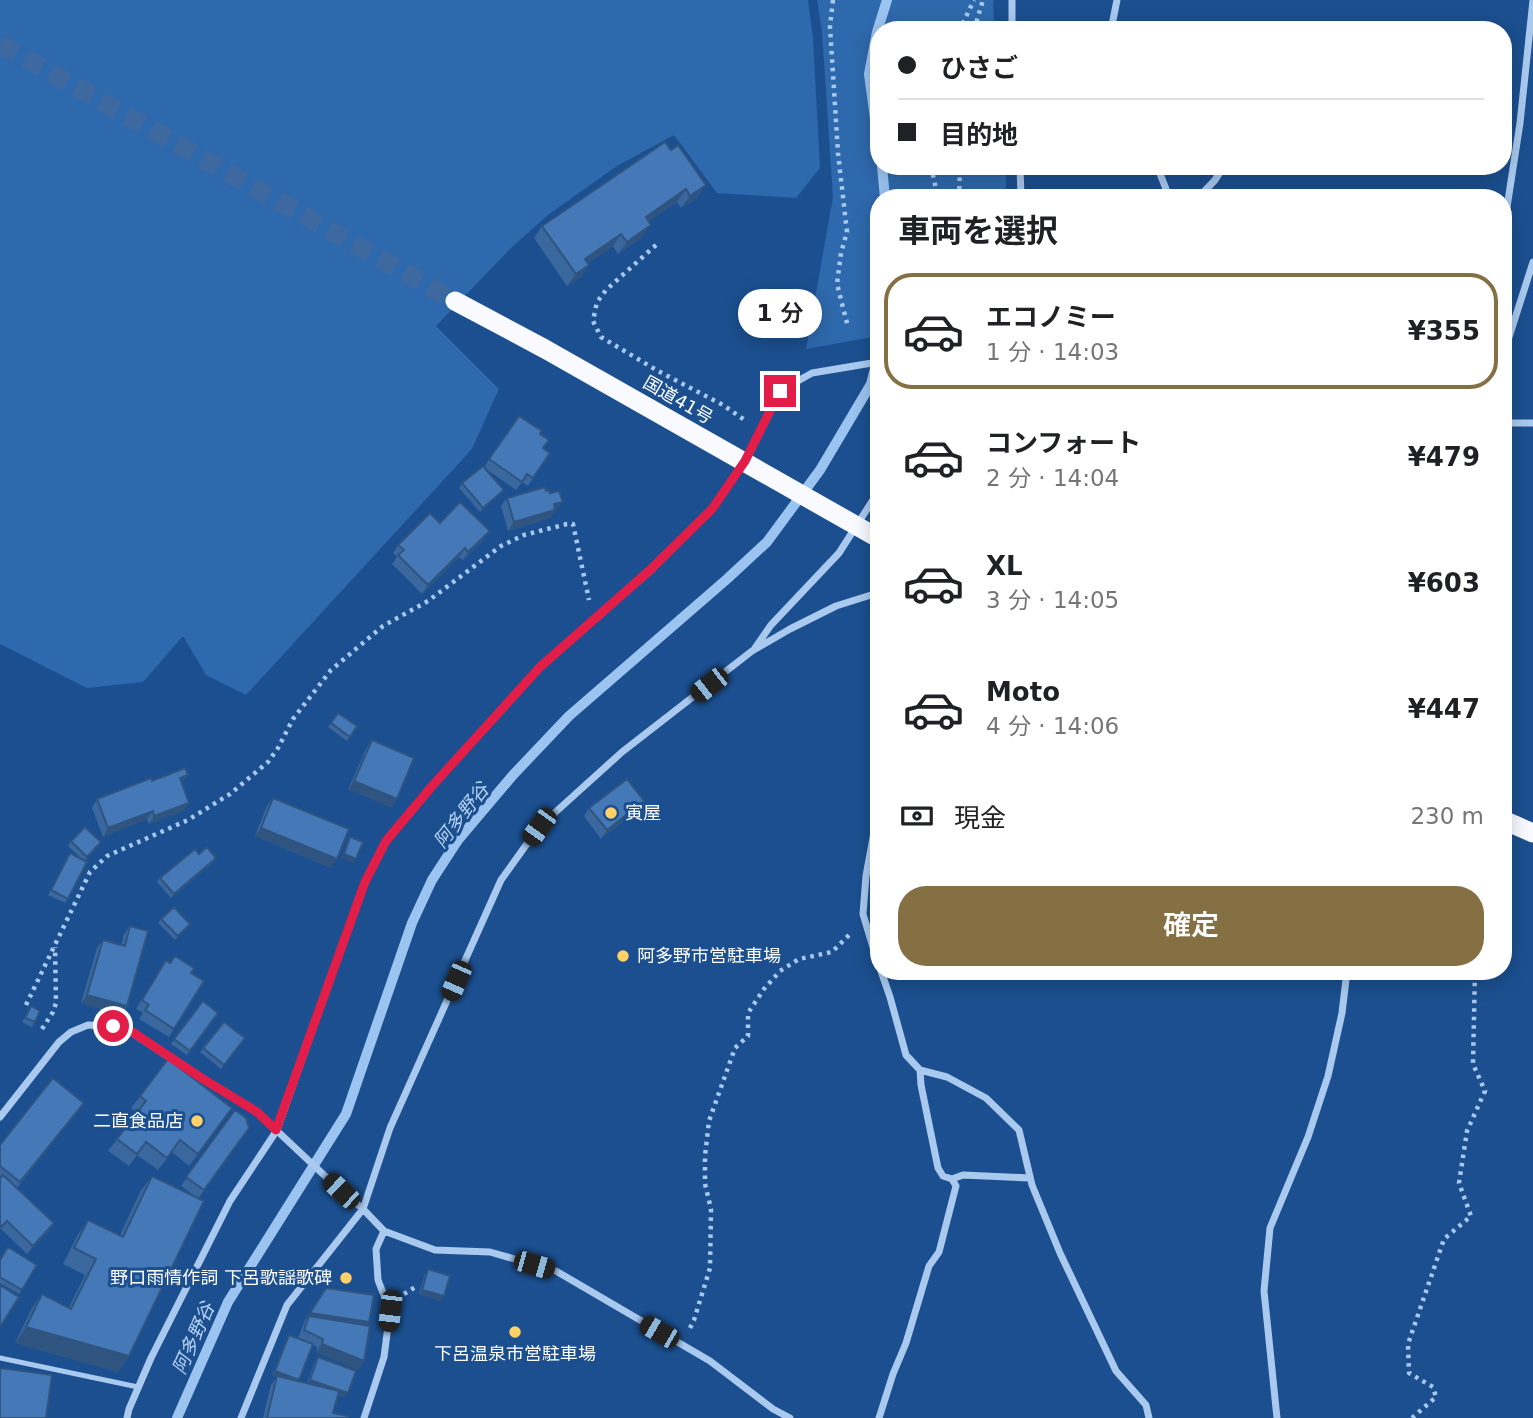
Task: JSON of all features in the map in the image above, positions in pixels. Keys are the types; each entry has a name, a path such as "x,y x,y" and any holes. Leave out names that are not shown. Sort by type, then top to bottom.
{"highway":[{"name":"国道41号","path":"455,301 545,349 870,533"},
{"path":"1512,824 1533,832"}],"street":[{"path":"1012,0 1012,21"},
{"path":"1112,21 1116,0"},
{"path":"1512,175 1533,0"},
{"path":"1206,189 1218,175"},
{"path":"1512,328 1533,262"},
{"path":"127,1418 151,1358 230,1201 276,1130 365,882 386,841 540,667 650,570 712,509 745,461 780,391 812,373 870,363"},
{"path":"1512,423 1533,423"},
{"path":"752,651 771,625 838,553 870,504"},
{"path":"241,1418 287,1305 362,1209 390,1128 501,880 539,827 622,752 752,651 836,606 870,595"},
{"path":"870,856 863,914 870,938"},
{"path":"884,980 906,1055 920,1070 947,1077 986,1098 1019,1130 1030,1178 1060,1253 1116,1371 1146,1405 1149,1418"},
{"path":"1277,1418 1264,1291 1270,1228 1308,1137 1328,1076 1342,1013 1346,980"},
{"path":"0,1117 59,1042 71,1032 88,1025 113,1026 131,1031 257,1112 384,1231 435,1250 489,1252 556,1271 710,1361 773,1409 790,1418"},
{"path":"920,1070 938,1167 943,1176 952,1179 963,1175 1030,1178"},
{"path":"879,1418 906,1343 929,1266 939,1252 956,1186 952,1179"},
{"path":"364,1418 384,1357 390,1311 378,1280 376,1249 384,1231"}],"lane":[{"path":"0,1357 138,1387"}],"path":[{"path":"833,0 830,27 838,153 847,232 837,284 848,327"},
{"path":"964,21 974,0"},
{"path":"976,21 983,0"},
{"path":"656,245 606,290 597,302 593,321 601,337 747,421 763,427"},
{"path":"26,1005 90,872 107,856 173,828 230,794 268,762 293,719 331,670 383,626 428,601 501,545 524,535 567,524 573,524 591,606"},
{"path":"680,1344 694,1320 710,1268 711,1209 705,1184 709,1121 735,1048 748,1036 747,1013 780,971 799,959 832,952 852,931 866,925"},
{"path":"37,1035 56,1003 55,946"},
{"path":"1412,1418 1436,1398 1433,1387 1409,1373 1408,1344 1444,1239 1471,1216 1459,1183 1467,1131 1485,1091 1474,1064 1475,980"}],"shaded area":[{"path":"0,0 808,0 813,38 820,168 796,198 717,193 674,135 617,166 548,215 512,247 436,326 499,389 472,449 246,695 206,675 183,636 143,682 87,688 0,644"},
{"path":"817,0 994,0 994,21 870,21 870,175 1006,175 1006,189 870,189 870,337 806,349 833,197 822,32"}],"building":[{"path":"665,142 671,150 678,145 706,185 690,196 686,189 646,217 651,225 627,242 621,234 585,259 589,265 576,274 542,226"},
{"path":"519,416 542,431 540,434 549,440 543,448 550,453 533,478 527,474 522,482 489,459"},
{"path":"483,466 504,490 483,508 462,483"},
{"path":"545,487 550,493 559,491 563,502 554,504 555,510 514,522 507,498"},
{"path":"460,502 490,531 468,552 465,548 428,585 398,555 404,550 398,545 430,513 440,523"},
{"path":"338,713 357,726 350,737 331,723"},
{"path":"372,740 414,758 397,799 354,781"},
{"path":"185,768 188,775 180,778 189,803 154,816 153,811 108,828 97,799"},
{"name":"寅屋","path":"627,779 644,801 607,830 589,808"},
{"path":"273,798 349,829 337,859 261,828"},
{"path":"85,827 101,842 87,857 71,841"},
{"path":"350,837 363,842 356,859 344,854"},
{"path":"207,847 216,858 174,894 160,878 195,849 199,854"},
{"path":"70,853 87,862 68,899 51,890"},
{"path":"174,907 190,924 178,936 161,919"},
{"path":"130,926 148,931 127,1006 87,995 103,940 125,946"},
{"path":"175,956 194,968 191,973 204,981 174,1029 145,1010 149,1005 142,1000 166,960 170,963"},
{"path":"203,1001 218,1013 190,1051 174,1039"},
{"path":"31,1006 40,1011 35,1022 25,1018"},
{"path":"224,1022 245,1038 224,1065 203,1048"},
{"path":"168,1059 232,1108 198,1154 180,1140 167,1158 146,1142 137,1154 117,1139 146,1101 140,1096"},
{"path":"53,1078 84,1103 20,1182 0,1166 0,1145"},
{"path":"235,1110 246,1118 249,1128 204,1190 186,1177"},
{"path":"3,1175 54,1223 33,1246 7,1221 0,1228 0,1178"},
{"path":"152,1176 204,1201 129,1356 26,1327 42,1294 71,1309 96,1259 74,1248 88,1220 123,1237"},
{"path":"8,1247 37,1265 22,1290 0,1277 0,1260"},
{"path":"428,1269 450,1276 444,1296 422,1290"},
{"path":"0,1285 19,1297 0,1327"},
{"path":"326,1288 374,1295 369,1322 310,1313"},
{"path":"309,1316 370,1326 364,1361 322,1344 323,1339 304,1330"},
{"path":"289,1335 313,1344 299,1380 275,1371"},
{"path":"318,1357 356,1371 348,1393 310,1380"},
{"path":"0,1368 52,1375 46,1418 0,1418"},
{"path":"277,1376 339,1391 333,1413 348,1418 267,1418"}],"waterway":[{"name":"阿多野谷","path":"880,21 887,0"},
{"name":"阿多野谷","path":"870,69 870,81"},
{"name":"阿多野谷","path":"883,175 884,189"},
{"name":"阿多野谷","path":"177,1418 228,1302 346,1114 412,923 432,880 458,840 513,775 569,716 767,542 820,470 870,386"}],"tunnel":[{"path":"0,44 455,301"}],"place":[{"name":"寅屋","path":"611,813"},
{"name":"阿多野市営駐車場","path":"623,956"},
{"name":"二直食品店","path":"197,1121"},
{"name":"野口雨情作詞 下呂歌謡歌碑","path":"346,1278"},
{"name":"下呂温泉市営駐車場","path":"515,1332"}],"route":[{"path":"113,1026 131,1031 257,1112 276,1130 365,882 386,841 540,667 650,570 712,509 745,461 780,391"}]}
